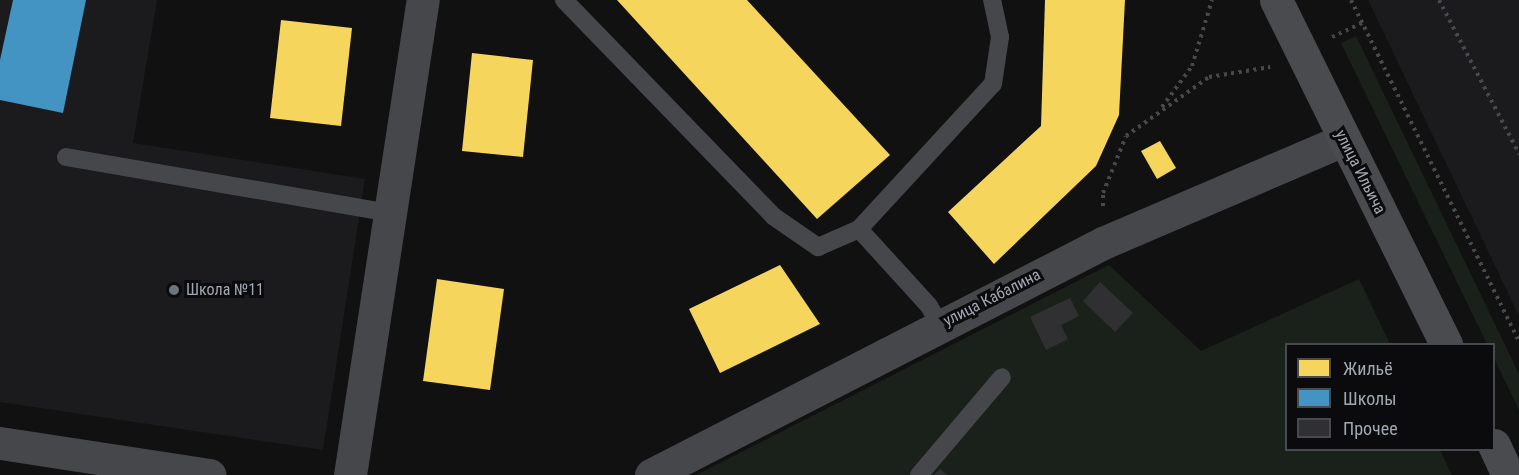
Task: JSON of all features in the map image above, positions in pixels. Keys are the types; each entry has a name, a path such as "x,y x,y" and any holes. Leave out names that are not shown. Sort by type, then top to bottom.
{"street":[{"path":"350,475 423,0"},
{"name":"улица Ильича","path":"1276,0 1445,343"},
{"name":"улица Кабалина","path":"651,475 1103,243 1343,140"},
{"path":"0,443 210,475"},
{"path":"1495,447 1508,475"}],"lane":[{"path":"564,0 773,216 818,247 858,230 993,84 1000,37 992,0"},
{"path":"66,157 390,213"},
{"path":"858,230 929,306 940,325"},
{"path":"919,475 1002,377"}],"path":[{"path":"1160,110 1192,66 1212,0"},
{"path":"1352,0 1519,342"},
{"path":"1439,0 1519,154"},
{"path":"1103,243 1102,193 1126,136 1209,77 1275,66"}],"shaded area":[{"name":"Школа №11","path":"0,0 157,0 133,143 365,179 323,450 0,402"},
{"path":"1368,0 1519,0 1519,316"},
{"path":"1356,36 1519,374 1519,410 1495,360 1495,343 1487,343 1341,43"},
{"path":"1109,265 1201,351 1359,279 1390,343 1285,343 1285,451 1440,451 1452,475 696,475"}],"building: Жильё":[{"path":"617,0 747,0 890,155 817,219"},
{"path":"1045,0 1125,0 1119,115 1096,166 994,264 948,212 1041,126"},
{"path":"281,20 352,28 341,126 270,118"},
{"path":"472,53 533,60 523,157 462,151"},
{"path":"1160,141 1176,168 1157,179 1141,151"},
{"path":"780,265 820,324 720,373 689,309"},
{"path":"437,279 504,289 490,390 423,381"}],"building: Школы":[{"path":"13,0 86,0 63,113 0,100 0,60"}],"building: Прочее":[{"path":"1100,282 1133,313 1115,332 1083,301"},
{"path":"1070,298 1079,316 1061,325 1068,339 1046,350 1030,317"},
{"path":"940,469 947,475 934,475"}],"place":[{"name":"Школа №11","path":"174,290"}]}
